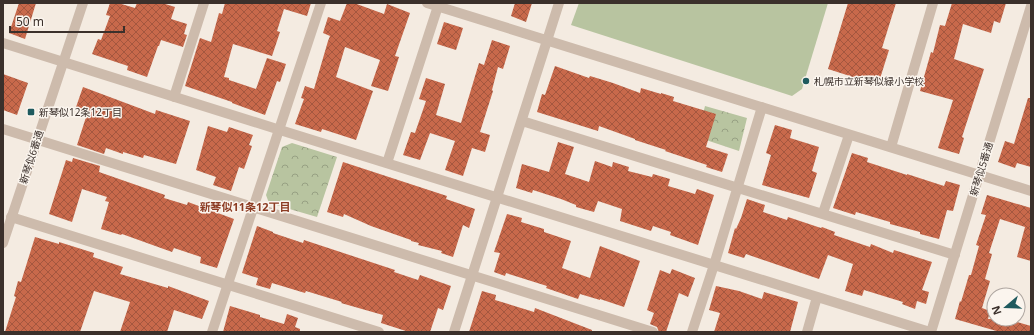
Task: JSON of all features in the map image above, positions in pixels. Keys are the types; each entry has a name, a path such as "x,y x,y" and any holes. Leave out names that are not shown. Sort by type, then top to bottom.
{"street":[{"name":"新琴似6番通","path":"3,243 8,219 37,140 83,3"},
{"path":"174,97 204,3"},
{"path":"212,332 321,3"},
{"path":"427,3 438,5 1031,191"},
{"path":"454,332 559,3"},
{"path":"891,147 934,3"},
{"path":"386,163 438,5"},
{"name":"新琴似5番通","path":"930,332 1029,18 1031,6"},
{"path":"3,43 930,332"},
{"path":"692,332 762,107"},
{"path":"522,121 824,213 955,255"},
{"path":"3,129 653,332"},
{"path":"824,213 850,134"},
{"path":"8,219 379,332"},
{"path":"807,332 817,297"}],"green space":[{"path":"579,3 828,3 802,89 792,96 571,25"},
{"path":"705,106 747,118 739,151 697,137"},
{"path":"292,143 337,157 317,217 269,203 266,195 282,147"}],"building":[{"path":"19,3 36,3 25,39 9,33"},
{"path":"110,3 118,3 135,8 137,3 162,3 175,7 171,19 187,24 184,34 187,35 183,47 161,40 147,77 127,70 128,66 92,54 98,39 101,40 110,16 106,15"},
{"path":"225,3 311,3 307,16 284,9 277,31 280,32 272,56 233,44 224,77 229,78 229,80 256,89 267,58 286,64 280,82 277,81 265,115 185,86 200,38 211,42 219,13 222,14"},
{"path":"347,3 354,3 384,14 387,4 410,13 395,56 399,57 388,91 371,86 380,60 345,47 336,77 373,91 356,140 322,129 321,132 295,124 304,99 301,98 305,86 314,89 330,36 323,33 328,17 340,21"},
{"path":"515,3 532,3 526,22 511,16"},
{"path":"848,3 896,3 882,48 889,50 878,85 828,69"},
{"path":"952,3 1006,3 1000,23 994,21 991,33 963,24 954,59 984,69 962,137 964,138 959,154 938,148 953,100 920,91 931,52 933,53 940,25 945,26"},
{"path":"444,22 463,28 456,50 437,44"},
{"path":"492,40 510,46 503,69 498,67 493,91 480,132 490,135 485,152 472,148 463,176 445,170 455,141 430,133 420,160 403,155 411,132 415,133 426,101 419,99 426,78 445,84 436,115 461,123 479,63 484,65"},
{"path":"555,66 589,78 590,76 613,83 640,93 641,88 661,93 674,97 673,101 716,114 706,147 728,154 722,172 706,167 707,165 599,126 598,131 537,112 542,94 545,95"},
{"path":"3,74 28,83 17,115 3,110"},
{"path":"83,87 155,114 156,110 190,121 176,164 144,155 143,158 123,152 123,154 106,148 104,154 77,145 88,111 76,107"},
{"path":"1028,98 1031,98 1031,167 1017,163 1015,168 998,162 1005,141 1014,144"},
{"path":"775,125 792,130 790,138 819,147 812,171 817,173 809,198 762,185 771,155 766,153"},
{"path":"208,126 227,132 229,127 253,135 249,145 252,146 244,169 239,167 231,191 213,185 216,177 196,170"},
{"path":"558,142 574,147 565,174 589,182 595,161 612,167 613,162 629,167 628,171 652,177 653,174 670,179 668,186 695,194 697,189 714,195 698,245 670,235 671,232 653,226 651,231 620,221 622,209 598,201 594,212 576,207 576,205 561,199 533,190 532,193 516,188 522,164 549,172"},
{"path":"852,153 868,158 867,162 944,186 946,181 960,185 953,211 947,210 939,239 856,212 855,215 833,208"},
{"path":"73,158 100,166 99,172 165,195 164,198 187,205 188,202 234,219 217,268 200,263 201,257 174,248 172,252 122,234 121,235 101,229 109,202 105,201 107,197 82,189 72,222 49,214 66,160 72,162"},
{"path":"343,162 447,196 446,199 475,209 469,228 463,225 453,257 441,253 442,251 418,245 419,243 371,226 344,214 343,217 327,212"},
{"path":"987,195 1031,208 1031,261 1017,257 1025,227 1000,219 989,253 992,254 985,279 990,281 988,287 986,287 986,294 982,308 986,310 986,327 1026,327 1026,325 1031,326 1031,332 1000,332 955,319 969,275 971,275 979,246 976,245 986,215 981,214"},
{"path":"747,199 765,205 763,212 787,220 788,217 821,228 822,227 835,232 834,235 870,247 871,244 893,253 894,250 932,262 922,290 929,292 926,304 917,301 915,309 902,304 903,302 864,290 862,296 845,291 853,264 828,255 819,279 746,254 744,258 728,253 735,228 736,229 741,218"},
{"path":"507,214 522,218 521,222 544,229 544,232 571,241 562,268 590,278 600,246 640,261 624,307 580,294 578,299 546,288 547,286 506,273 505,276 494,272 500,253 494,252"},
{"path":"257,226 303,243 304,240 395,270 394,272 418,280 420,275 451,286 443,310 438,308 430,332 409,332 381,323 383,315 341,303 342,302 272,283 270,289 256,285 258,278 242,273"},
{"path":"35,237 59,244 59,242 94,253 93,257 123,267 120,274 168,288 168,286 209,301 202,319 174,310 167,332 120,332 130,302 94,291 80,332 5,332 16,297 14,296 18,281 21,282"},
{"path":"672,269 695,278 688,297 679,293 666,332 659,332 657,327 650,324 654,313 647,310 660,270 670,274"},
{"path":"716,286 739,291 762,299 764,292 798,302 790,332 714,332 720,313 709,310"},
{"path":"482,291 496,295 495,300 534,312 535,308 592,330 592,332 469,332"},
{"path":"230,306 284,324 287,314 298,318 295,327 300,329 300,332 223,332"}],"place":[{"name":"札幌市立新琴似緑小学校","path":"806,81"},
{"name":"新琴似12条12丁目","path":"31,112"}],"district":[{"name":"新琴似11条12丁目","path":"245,207"}]}
